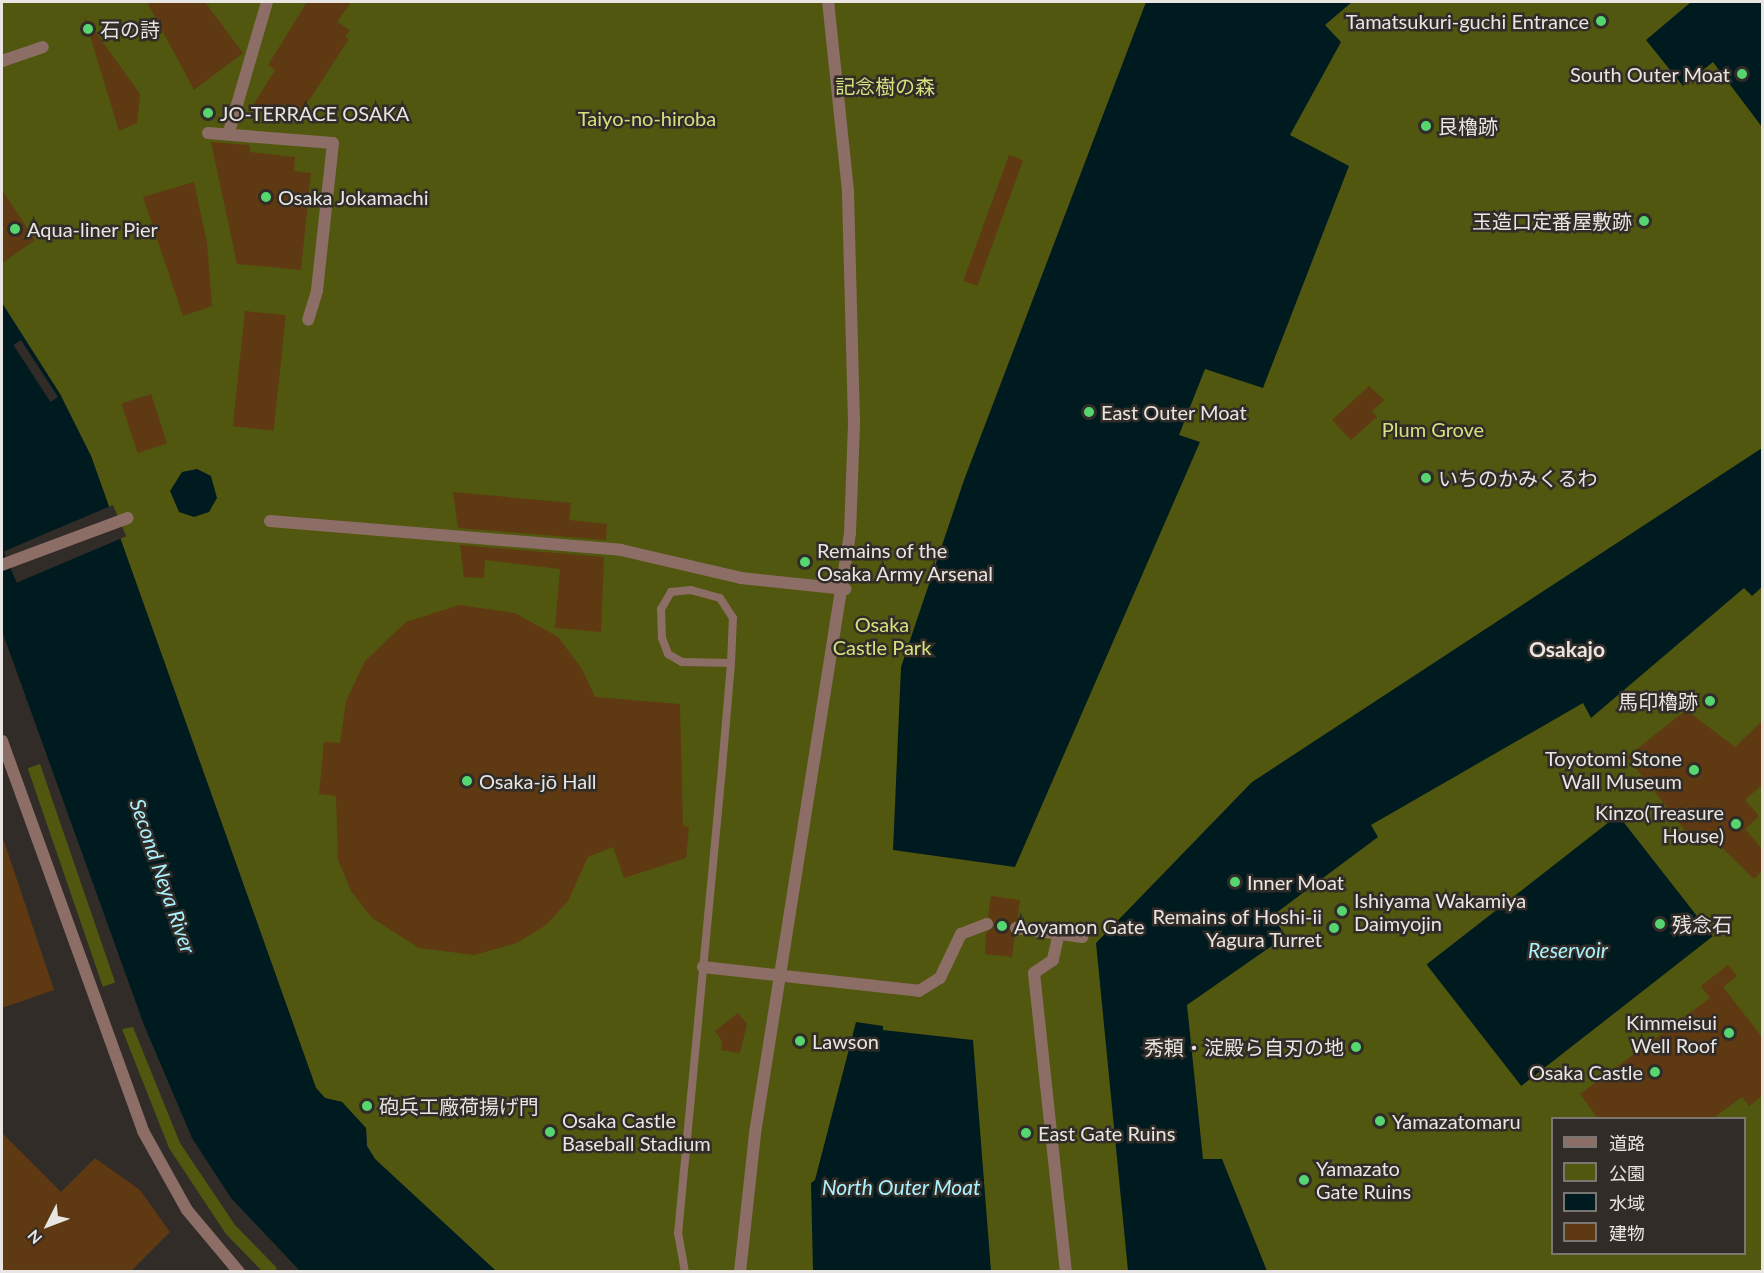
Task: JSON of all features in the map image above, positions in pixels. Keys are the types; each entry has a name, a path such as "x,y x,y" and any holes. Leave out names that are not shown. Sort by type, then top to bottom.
{"street":[{"path":"229,132 267,2"},
{"path":"740,1272 755,1132 845,589 854,422 848,191 828,2"},
{"path":"2,61 43,47"},
{"path":"208,133 229,132 333,143 317,291 308,320"},
{"path":"2,565 128,518"},
{"path":"270,521 621,550 741,578 845,589"},
{"path":"2,741 143,1131 187,1210 239,1272"},
{"path":"703,967 781,978 919,991 940,978 961,934 987,924"},
{"path":"1016,928 1082,937"},
{"path":"1059,933 1053,960 1034,973 1066,1272"}],"lane":[{"path":"685,1272 678,1234 731,663 733,618 720,598 692,590 671,592 661,609 662,638 668,654 682,662 731,663"}],"green space":[{"name":"Osaka Castle Park","path":"2,2 1762,2 1762,1271 496,1271 375,1159 367,1146 366,1128 342,1102 325,1098 316,1088 91,456 60,394 2,303"},
{"path":"40,764 115,982 103,987 28,768"},
{"path":"133,1027 180,1143 235,1225 277,1268 274,1271 262,1271 226,1234 169,1148 122,1029"}],"water":[{"name":"East Outer Moat","path":"1146,2 1352,2 1325,25 1341,42 1290,135 1349,166 1263,388 1205,369 1179,435 1200,442 1015,867 893,850 901,667 964,480"},
{"name":"South Outer Moat","path":"1691,2 1762,2 1762,127 1713,62 1683,86 1646,40"},
{"name":"Second Neya River","path":"2,303 60,394 91,456 316,1088 325,1098 342,1102 366,1128 367,1146 375,1159 496,1271 300,1271 231,1198 192,1138 144,1025 2,631"},
{"name":"Inner Moat","path":"1762,448 1762,587 1752,596 1744,588 1591,718 1583,703 1371,825 1378,837 1272,916 1286,936 1187,1005 1203,1159 1222,1159 1267,1271 1128,1271 1096,943 1252,782"},
{"path":"197,469 211,476 217,498 209,512 194,517 179,512 170,491 182,472"},
{"name":"Reservoir","path":"1618,815 1713,936 1521,1086 1427,965"},
{"name":"North Outer Moat","path":"856,1022 883,1026 883,1030 973,1040 991,1271 813,1271 811,1183 815,1180"}],"pier":[{"path":"21,340 58,397 50,402 13,345"},
{"path":"113,505 126,536 17,583 3,551"}],"building":[{"path":"147,2 205,2 243,53 194,90"},
{"path":"307,2 351,2 337,22 350,30 345,37 349,39 302,111 296,107 287,120 276,114 273,120 252,107 275,70 268,65"},
{"path":"84,16 140,94 137,123 119,131"},
{"path":"211,142 250,145 250,152 295,157 294,171 311,173 301,270 237,264"},
{"path":"1009,155 1023,160 977,286 963,281"},
{"path":"194,182 207,243 212,306 183,316 143,197"},
{"name":"Aqua-liner Pier","path":"2,190 35,240 2,263"},
{"path":"245,311 286,315 274,431 233,426"},
{"path":"1369,386 1384,400 1372,411 1377,417 1351,440 1332,420"},
{"path":"151,394 167,443 138,453 122,404"},
{"path":"453,492 571,503 569,520 607,524 606,540 458,528"},
{"path":"460,545 604,557 601,632 555,628 560,569 485,560 484,578 464,577"},
{"name":"Osaka-jō Hall","path":"459,605 515,613 558,637 582,669 595,697 680,704 683,826 689,827 686,858 624,878 613,847 588,857 568,901 546,925 517,943 474,955 419,948 372,918 351,891 338,860 336,796 319,794 324,742 340,743 346,701 365,661 406,622"},
{"name":"Toyotomi Stone Wall Museum","path":"1686,710 1735,747 1762,721 1762,785 1745,800 1759,816 1745,829 1762,849 1762,871 1754,879 1707,833 1695,843 1627,757"},
{"path":"4,841 54,990 2,1008 2,842"},
{"name":"Aoyamon Gate","path":"991,896 1020,900 1017,920 1008,927 1015,936 1012,957 985,954 986,933 995,925 988,916"},
{"path":"1728,965 1737,976 1723,987 1762,1037 1762,1096 1749,1106 1742,1097 1715,1117 1597,1117 1580,1094 1710,998 1701,986"},
{"path":"738,1013 747,1024 740,1053 721,1050 722,1041 715,1031"},
{"path":"2,1133 61,1192 95,1158 140,1190 170,1232 130,1272 2,1272"}],"place":[{"name":"Tamatsukuri-guchi Entrance","path":"1601,21"},
{"name":"石の詩","path":"88,29"},
{"name":"South Outer Moat","path":"1742,74"},
{"name":"JO-TERRACE OSAKA","path":"208,113"},
{"name":"艮櫓跡","path":"1426,126"},
{"name":"Osaka Jokamachi","path":"266,197"},
{"name":"玉造口定番屋敷跡","path":"1644,221"},
{"name":"Aqua-liner Pier","path":"15,229"},
{"name":"East Outer Moat","path":"1089,412"},
{"name":"いちのかみくるわ","path":"1426,478"},
{"name":"Remains of the Osaka Army Arsenal","path":"805,562"},
{"name":"馬印櫓跡","path":"1710,701"},
{"name":"Toyotomi Stone Wall Museum","path":"1694,770"},
{"name":"Osaka-jō Hall","path":"467,781"},
{"name":"Kinzo(Treasure House)","path":"1736,824"},
{"name":"Inner Moat","path":"1235,882"},
{"name":"Ishiyama Wakamiya Daimyojin","path":"1342,911"},
{"name":"残念石","path":"1660,924"},
{"name":"Aoyamon Gate","path":"1002,926"},
{"name":"Remains of Hoshi-ii Yagura Turret","path":"1334,928"},
{"name":"Kimmeisui Well Roof","path":"1729,1033"},
{"name":"Lawson","path":"800,1041"},
{"name":"秀頼・淀殿ら自刃の地","path":"1356,1047"},
{"name":"Osaka Castle","path":"1655,1072"},
{"name":"砲兵工廠荷揚げ門","path":"367,1106"},
{"name":"Yamazatomaru","path":"1380,1121"},
{"name":"Osaka Castle Baseball Stadium","path":"550,1132"},
{"name":"East Gate Ruins","path":"1026,1133"},
{"name":"Yamazato Gate Ruins","path":"1304,1180"}],"district":[{"name":"Osakajo","path":"1567,649"}],"park label":[{"name":"記念樹の森","path":"885,86"},
{"name":"Taiyo-no-hiroba","path":"647,118"},
{"name":"Plum Grove","path":"1433,429"}]}
